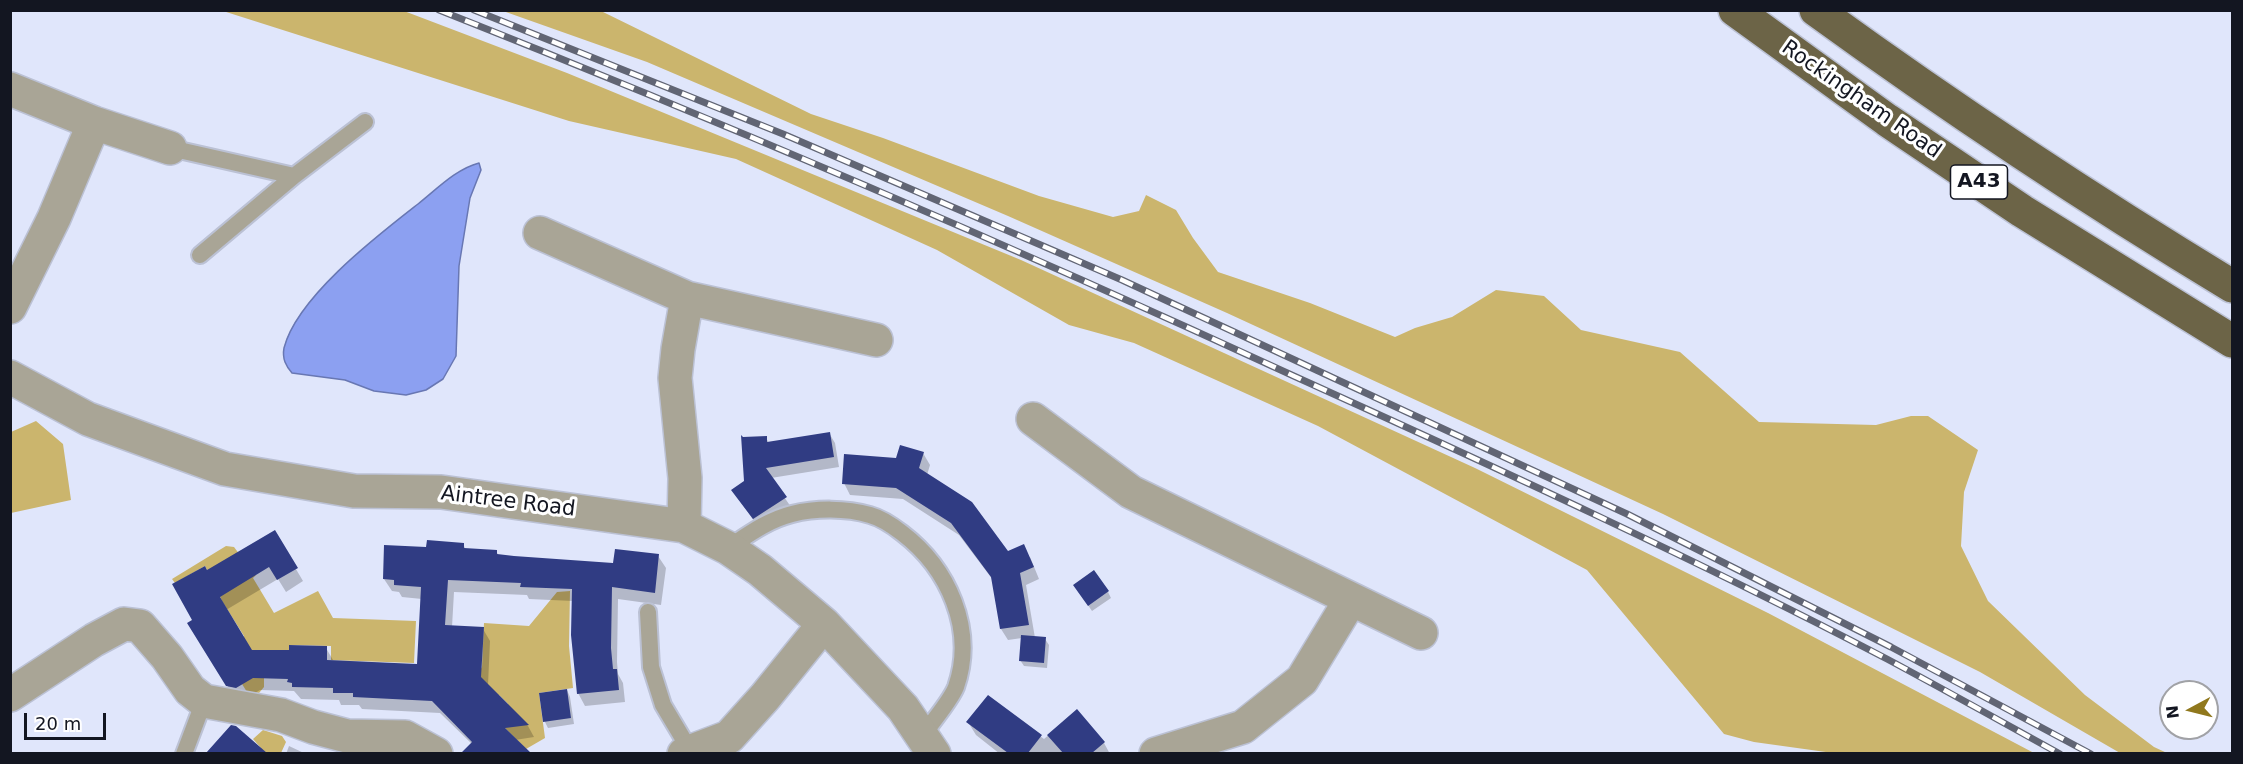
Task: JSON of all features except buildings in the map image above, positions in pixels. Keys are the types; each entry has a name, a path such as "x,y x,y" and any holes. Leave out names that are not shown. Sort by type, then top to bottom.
{"highway":[{"name":"Rockingham Road","path":"1735,10 1887,120 2013,204 2232,341"},
{"name":"A43","path":"1816,10 1908,77 2053,174 2232,286"}],"street":[{"path":"10,89 94,123 170,148"},
{"path":"10,307 54,218 94,123"},
{"path":"540,233 687,298 876,339"},
{"path":"684,526 685,478 675,378 687,298"},
{"name":"Aintree Road","path":"10,377 88,419 225,469 354,491 441,492 684,526 728,548 760,570 824,624 903,708 928,745"},
{"path":"1033,419 1131,492 1421,633"},
{"path":"1156,753 1243,727 1302,680 1351,599"},
{"path":"10,695 94,640 124,624 140,626 167,657 190,690 204,701 281,715 347,736 405,737 436,753"},
{"path":"687,753 729,737 765,697 824,624"}],"lane":[{"path":"200,255 294,176 365,122"},
{"path":"170,148 294,176"},
{"path":"728,548 774,519 795,513 827,510 870,515 893,526 916,543 940,572 955,602 962,630 961,658 956,688 928,745"},
{"path":"648,612 651,667 663,705 687,753"},
{"path":"186,747 204,701"}],"shaded area":[{"path":"223,11 404,11 567,73 1021,260 1475,468 1768,613 2034,753 1833,753 1754,742 1724,734 1587,570 1318,426 1134,343 1069,325 937,250 736,159 569,121"},
{"path":"503,11 601,11 811,114 1039,196 1113,217 1139,211 1146,195 1176,210 1218,272 1310,303 1395,337 1415,328 1452,317 1496,290 1544,296 1581,330 1680,352 1759,422 1876,425 1911,416 1928,416 1978,450 1964,492 1961,546 1988,601 2085,695 2154,747 2167,753 2120,753 1980,672 1663,514 1227,313 1008,216 647,62"},
{"path":"36,421 63,444 71,500 11,513 11,432"},
{"path":"226,546 234,547 240,555 242,553 256,575 253,578 274,613 318,591 333,618 416,621 414,663 331,660 331,646 290,645 289,650 272,650 271,676 264,676 264,687 259,693 247,692 242,684 244,636 222,601 205,566 175,583 172,579"},
{"path":"570,591 569,646 573,688 539,693 545,738 526,749 505,728 508,704 499,695 489,705 479,672 482,667 484,623 529,626 557,592"},
{"path":"263,730 282,736 286,742 281,753 257,753 261,748 253,739"}],"water":[{"path":"479,163 481,170 470,198 459,266 456,356 443,379 426,390 406,395 374,391 345,380 292,373 285,362 284,348 292,328 321,288 361,250 440,186 462,170"}],"railway":[{"path":"439,10 655,97 870,188 1084,281 1445,445 1667,549 1814,622 2060,754"},
{"path":"474,10 783,134 1122,280 1627,514 1891,647 2091,754"}]}
